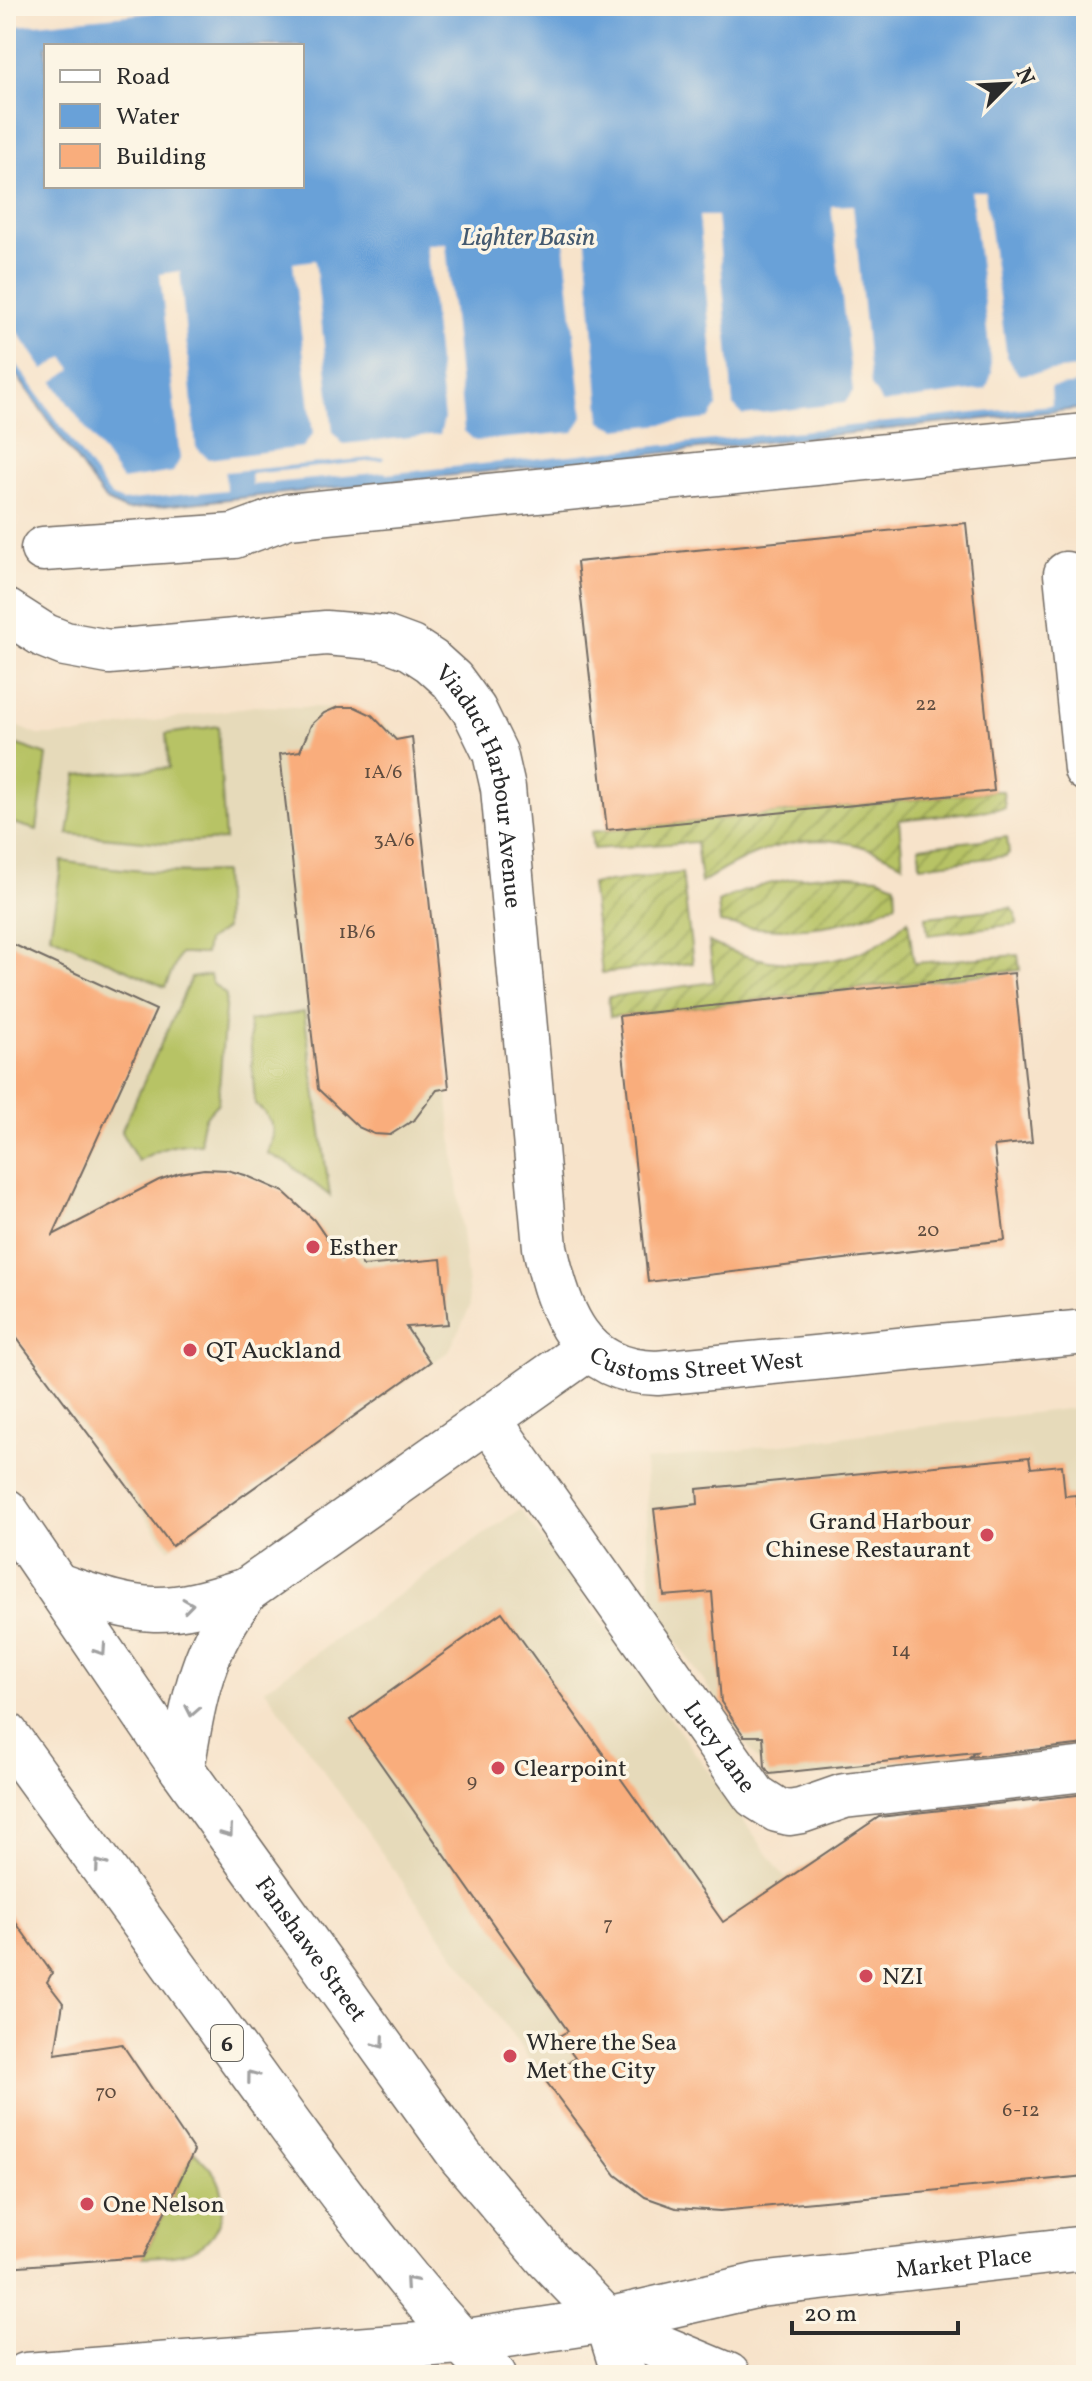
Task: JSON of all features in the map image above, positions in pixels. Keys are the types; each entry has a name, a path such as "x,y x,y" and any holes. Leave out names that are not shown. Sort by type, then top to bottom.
{"street":[{"path":"43,549 234,536 288,516 1086,436"},
{"path":"1066,574 1086,769"},
{"name":"Viaduct Harbour Avenue","path":"6,611 45,636 65,644 109,652 326,633 384,638 411,648 452,680 474,710 495,753 503,788 545,1247 554,1290 564,1313 589,1348"},
{"name":"Customs Street West","path":"57,1585 115,1603 154,1609 193,1605 247,1590 589,1348 603,1361 620,1369 657,1373 1086,1332"},
{"name":"Lucy Lane","path":"489,1420 755,1796 765,1804 789,1813 844,1796 1086,1769"},
{"name":"Fanshawe Street","path":"6,1511 182,1769 461,2157 548,2259 607,2320 624,2375"},
{"name":"Customs Street West","path":"182,1769 199,1676 214,1638 247,1590"},
{"name":"6","path":"6,1734 225,2040 390,2261 460,2342 494,2375"},
{"name":"Market Place","path":"26,2375 460,2342 607,2320 759,2285 1086,2248"},
{"path":"607,2320 644,2340 728,2375"}],"shaded area":[{"path":"255,706 353,708 410,742 470,1307 449,1351 169,1549 6,1324 6,722 38,735 79,735"},
{"path":"1082,1407 1086,1440 1086,1748 771,1780 651,1604 645,1461"},
{"path":"520,1509 785,1878 878,1818 1086,2176 720,2211 676,2208 616,2175 529,2059 265,1689"}],"green space":[{"path":"218,726 225,840 166,843 68,834 77,775 169,768 166,734"},
{"path":"6,741 47,755 37,830 6,821"},
{"path":"1003,791 1005,808 899,820 903,864 850,843 824,840 800,842 751,856 701,883 696,842 593,849 591,832"},
{"path":"1007,837 1009,853 1006,856 920,866 919,847"},
{"path":"62,861 142,871 223,872 225,929 207,941 205,954 180,954 165,987 50,935"},
{"path":"682,873 693,963 602,973 591,884"},
{"path":"834,874 878,877 895,884 896,903 854,919 810,928 765,928 720,923 718,902 774,882"},
{"path":"1011,908 1016,913 1017,924 928,935 926,917"},
{"path":"908,920 914,963 1018,955 1020,970 610,1017 608,997 714,982 709,942 730,951 774,961 820,962 863,951 887,938"},
{"path":"210,975 212,983 226,995 218,1103 204,1121 201,1144 168,1147 138,1161 121,1132 191,978"},
{"path":"304,1012 330,1196 288,1163 267,1153 272,1126 255,1104 249,1021"},
{"path":"194,2151 214,2173 222,2190 223,2208 215,2230 200,2246 190,2251 143,2257"}],"water":[{"name":"Lighter Basin","path":"6,6 1086,6 1086,408 125,510 105,500 6,360"}],"pier":[{"path":"41,6 219,6 6,27 6,10"},
{"name":"Lighter Basin","path":"971,191 985,191 1007,358 1019,375 1086,367 1086,383 1051,387 1052,405 252,485 251,474 383,460 384,457 225,472 226,490 122,501 111,496 6,349 6,316 44,370 64,357 72,369 53,382 122,480 173,472 180,459 160,274 180,271 196,447 208,459 303,447 313,434 293,263 315,260 333,433 343,444 440,434 444,419 426,244 446,244 464,431 475,441 574,432 583,417 563,231 585,230 601,422 617,429 709,419 717,407 699,216 717,216 733,405 743,415 845,403 853,391 831,206 853,205 871,386 882,403 986,389 992,373"}],"building":[{"path":"966,523 994,791 607,830 577,562"},
{"path":"338,707 355,707 372,715 396,740 412,737 449,1088 437,1090 415,1119 390,1135 374,1134 358,1127 318,1089 280,754 300,751 311,725 324,713"},
{"path":"6,941 156,1010 53,1235 159,1180 204,1169 227,1170 284,1192 314,1220 341,1259 352,1250 363,1266 441,1259 448,1324 406,1327 430,1362 172,1546 10,1329 6,1338"},
{"path":"1014,973 1032,1142 994,1146 1005,1240 648,1282 619,1016"},
{"path":"1029,1457 1031,1468 1062,1465 1065,1496 1076,1495 1086,1588 1086,1744 969,1757 976,1752 770,1774 765,1767 763,1736 744,1736 721,1702 712,1592 664,1596 654,1509 698,1504 697,1489"},
{"name":"NZI","path":"502,1612 723,1922 879,1817 1086,1794 1086,2176 720,2211 676,2208 645,2197 616,2175 545,2080 575,2058 559,2036 568,2031 350,1720"},
{"name":"One Nelson","path":"6,1909 52,1973 47,1982 63,2003 55,2054 122,2044 194,2151 143,2257 6,2267"}],"place":[{"name":"Esther","path":"313,1247"},
{"name":"QT Auckland","path":"190,1350"},
{"name":"Grand Harbour Chinese Restaurant","path":"987,1535"},
{"name":"Clearpoint","path":"498,1768"},
{"name":"NZI","path":"866,1976"},
{"name":"Where the Sea Met the City","path":"510,2056"},
{"name":"One Nelson","path":"87,2204"}]}
